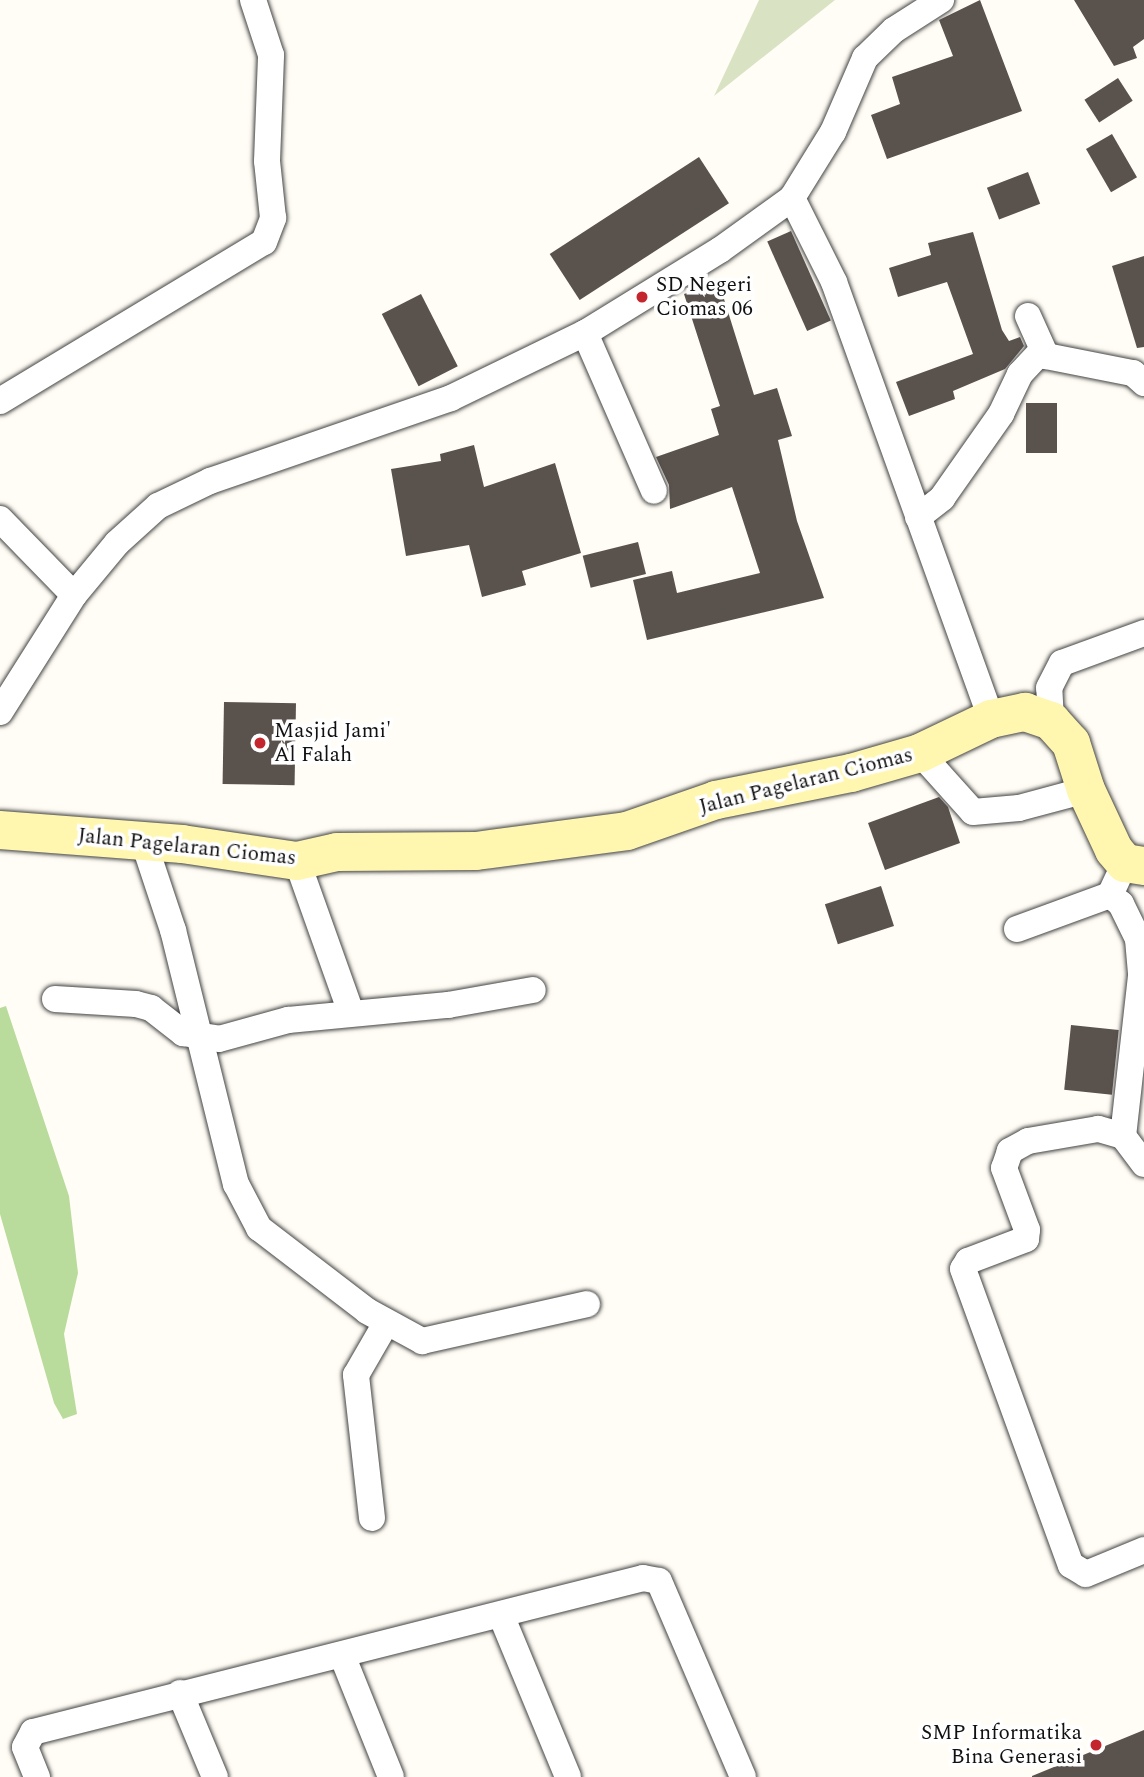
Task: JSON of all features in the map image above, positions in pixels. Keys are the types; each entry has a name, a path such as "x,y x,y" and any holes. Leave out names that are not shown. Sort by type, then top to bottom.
{"main road":[{"name":"Jalan Pagelaran Ciomas","path":"0,830 297,861 337,852 475,851 627,831 716,800 851,773 920,753 991,719 1025,712 1051,721"},
{"path":"1051,721 1071,743 1086,790 1126,874"}],"street":[{"path":"0,401 264,242 273,218 267,161 271,55 253,0"},
{"path":"0,712 74,595 117,544 158,506 209,481 450,398 585,333 720,250 792,198 833,132 865,58 894,30 941,0"},
{"path":"792,198 834,282 991,719"},
{"path":"1028,316 1042,350 1059,360 1133,373 1144,383"},
{"path":"585,333 654,491"},
{"path":"918,517 942,498 1001,414 1020,374 1042,350"},
{"path":"0,519 74,595"},
{"path":"1051,721 1049,688 1062,663 1144,633"},
{"path":"920,753 973,812 1019,808 1086,790"},
{"path":"144,844 173,930 245,1207 259,1228 386,1323 409,1337 440,1340 587,1304"},
{"path":"297,861 351,1013"},
{"path":"1017,929 1126,874"},
{"path":"1123,1136 1138,1051 1141,976 1138,939 1121,904 1126,874"},
{"path":"55,999 136,1004 200,1039 219,1039 288,1020 448,1004 533,990"},
{"path":"1144,1164 1123,1136 1098,1129 1054,1135 1010,1151 1004,1168 1027,1230 1026,1239 968,1261 963,1269 1071,1565 1086,1574 1144,1550"},
{"path":"372,1518 356,1376 364,1354 386,1323"},
{"path":"37,1777 25,1747 33,1731 643,1578 659,1581 743,1777"},
{"path":"502,1615 568,1777"},
{"path":"342,1655 391,1777"},
{"path":"180,1693 215,1777"}],"green space":[{"path":"759,0 835,0 714,96"},
{"path":"6,1006 69,1196 78,1273 64,1334 77,1414 63,1419 54,1403 0,1214 0,1008"}],"building":[{"path":"980,0 1022,111 887,159 871,115 900,104 892,77 953,56 939,20"},
{"path":"1074,0 1144,0 1144,39 1133,47 1137,58 1114,66"},
{"path":"1118,78 1133,101 1099,122 1084,100"},
{"path":"1112,134 1137,177 1111,192 1086,149"},
{"path":"699,157 729,203 580,300 550,254"},
{"path":"1028,172 1040,204 999,220 987,188"},
{"path":"791,231 831,321 807,331 767,242"},
{"path":"973,232 1002,330 1009,341 1020,337 1024,346 1005,369 953,391 955,399 909,416 896,382 973,354 947,282 898,297 889,268 931,255 928,243"},
{"path":"1144,256 1144,347 1137,348 1112,266"},
{"path":"719,283 754,395 777,388 792,436 778,440 797,521 824,598 647,640 633,580 672,571 677,593 760,573 732,487 670,509 669,485 656,457 719,435 711,409 720,406 684,294"},
{"path":"421,294 458,366 419,386 382,314"},
{"path":"1026,403 1057,403 1057,453 1026,453"},
{"path":"474,445 484,487 555,463 581,553 522,571 526,585 482,597 469,545 406,556 391,469 441,461 440,454"},
{"path":"638,542 646,574 591,588 583,556"},
{"name":"Masjid Jami' Al Falah","path":"224,702 296,703 295,785 223,784"},
{"path":"939,797 948,807 960,843 885,870 868,823"},
{"path":"881,886 894,926 838,944 825,904"},
{"path":"1071,1025 1119,1030 1112,1095 1064,1090"},
{"path":"1144,1730 1144,1777 1032,1777 1032,1776"}],"place":[{"name":"SD Negeri Ciomas 06","path":"642,297"},
{"name":"Masjid Jami' Al Falah","path":"260,743"},
{"name":"SMP Informatika Bina Generasi","path":"1096,1745"}]}
